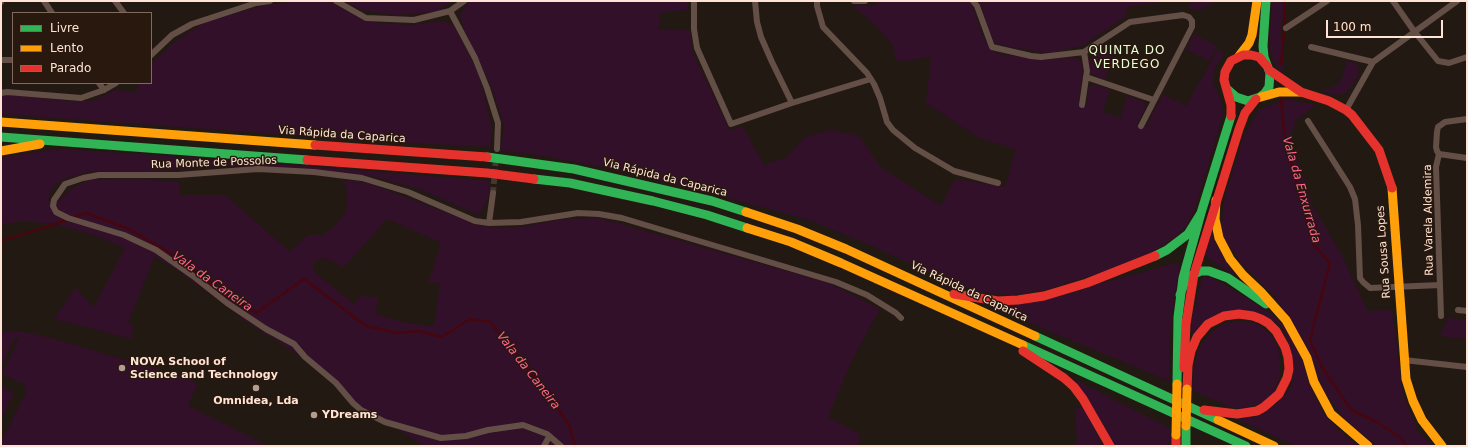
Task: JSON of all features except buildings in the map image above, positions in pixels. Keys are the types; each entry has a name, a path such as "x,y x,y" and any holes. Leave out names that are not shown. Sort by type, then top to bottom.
{"main road":[{"path":"1186,443 1178,317 1180,295 1201,213 1231,116 1231,105 1224,76 1226,68 1239,56 1249,43 1252,35 1257,1"},
{"path":"1183,387 1186,324 1194,274 1243,117 1269,87 1271,77 1263,46 1266,1"},
{"path":"1239,56 1247,54 1255,56 1262,60 1268,68"},
{"name":"Rua Sousa Lopes","path":"1268,68 1301,92"},
{"path":"1227,88 1232,95 1239,99 1248,101 1258,98"},
{"name":"Rua Sousa Lopes","path":"1258,98 1279,92 1301,92 1329,101 1352,115 1379,150 1392,186 1406,379 1413,401 1422,420 1442,446"},
{"name":"Via Rápida da Caparica","path":"1,122 494,158 574,169 656,186 712,201 797,229 846,249 1274,446"},
{"path":"1,137 487,173 570,183 610,191 707,215 791,242 904,290 992,332 1246,446"},
{"path":"1,151 54,141"},
{"path":"1216,200 1215,219 1219,238 1230,259 1281,315 1298,340 1307,358 1314,382 1331,414 1345,428 1368,446"},
{"path":"941,292 998,301 1018,300 1051,294 1087,283 1167,250 1188,234 1201,213"},
{"path":"1180,295 1184,284 1194,274 1201,271 1209,271 1228,278 1281,315"},
{"path":"1176,446 1176,435 1183,387 1193,344 1202,330 1217,319 1238,314 1253,316 1268,323 1276,330 1281,338 1288,357 1289,369 1284,385 1272,402 1257,411 1237,414 1193,409"},
{"path":"992,332 1064,378 1074,387 1083,399 1110,446"},
{"path":"1204,428 1232,446"}],"street":[{"path":"44,1 51,12"},
{"path":"115,1 123,12"},
{"path":"152,53 172,35 192,24 256,3 270,1"},
{"path":"336,1 366,18 414,20 450,11 464,1"},
{"path":"694,1 694,29 697,48 731,124 792,103 871,80"},
{"path":"755,1 757,22 761,37 792,103"},
{"path":"817,1 823,27 852,56 871,80 880,98 887,122 893,130 915,148 954,171 998,183"},
{"path":"854,1 865,1"},
{"path":"973,1 977,6 992,47 1041,57 1084,52 1130,22 1186,15 1191,19 1193,24 1192,27 1141,126"},
{"path":"1286,28 1327,1"},
{"path":"1393,1 1438,61 1450,63 1467,57"},
{"path":"1346,110 1373,62 1457,1"},
{"path":"450,11 475,58 487,88 498,123 497,149"},
{"path":"1311,47 1373,62"},
{"path":"1082,105 1087,65 1084,52"},
{"path":"1,60 12,60"},
{"path":"1086,77 1154,100"},
{"path":"100,84 104,90"},
{"path":"1,93 7,92 81,98 104,90 114,84"},
{"name":"Rua Varela Aldemira","path":"1441,316 1436,167 1439,154 1436,147 1437,132 1438,127 1445,122 1467,119"},
{"name":"Rua Varela Aldemira","path":"1308,121 1350,187 1355,199 1358,214 1360,278 1366,286 1370,288 1440,285"},
{"path":"1439,154 1467,158"},
{"name":"Rua Monte de Possolos","path":"550,437 523,425 488,430 466,436 442,438 385,422 362,410 353,403 336,383 305,357 294,344 266,329 227,303 193,276 156,250 124,235 68,218 56,212 53,206 54,200 65,184 99,175 178,174 258,169 314,172 362,178 408,192 475,221 489,223 521,222 578,213 599,214 622,218 836,282 867,295 896,312 901,318"},
{"path":"489,223 493,193"},
{"path":"1458,310 1467,310"},
{"path":"1404,360 1467,367"},
{"path":"544,446 550,437 561,446"}],"shaded area":[{"path":"296,1 325,1 333,3 357,17 378,23 411,25 444,21 453,25 478,72 492,128 490,147 357,140 1,114 1,96 10,95 67,101 93,101 115,90 136,93 139,84 152,84 152,63 173,43 205,22 261,6"},
{"path":"344,1 454,1 435,12 394,15 361,10"},
{"path":"688,1 688,10 659,13 659,30 690,29 692,51 730,131 742,126 764,165 787,157 805,137 831,130 859,136 880,167 941,206 955,179 1005,187 1016,149 979,138 926,103 931,57 897,62 893,45 874,24 853,6 873,6 879,1 968,1 972,4 983,38 996,54 1041,59 1077,58 1082,63 1083,71 1078,104 1086,106 1089,88 1091,85 1110,90 1103,112 1120,118 1127,96 1144,102 1145,109 1137,124 1146,127 1163,94 1186,106 1219,47 1224,55 1215,67 1213,83 1221,100 1223,114 1196,206 1187,225 1177,236 1154,251 1106,271 1045,290 1011,295 981,292 952,283 870,245 814,222 785,213 608,168 532,154 501,151 504,124 491,86 464,29 460,15 468,2"},
{"path":"978,1 1168,1 1128,7 1125,17 1082,46 1048,53 997,44 990,35 982,7"},
{"path":"1194,1 1215,1 1203,9 1197,10 1190,9 1189,6"},
{"path":"1272,1 1285,1 1280,35 1284,49 1283,74 1273,62 1269,46"},
{"path":"1194,34 1217,46 1209,61 1186,49"},
{"path":"1106,43 1113,54 1105,80 1092,74 1090,70 1090,58 1095,49"},
{"path":"1347,61 1355,63 1359,69 1357,78 1350,89 1345,93 1337,95 1319,91 1329,89 1339,83"},
{"path":"1286,99 1316,105 1296,120 1290,139 1312,204 1343,258 1368,311 1392,310 1403,394 1418,431 1433,446 1377,446 1345,420 1325,393 1293,324 1274,296 1241,263 1221,235 1224,200 1243,137 1259,110"},
{"path":"62,149 257,162 490,181 488,199 479,215 419,189 377,177 318,170 222,166 162,171 92,171 66,178 52,187 48,201 58,202 69,190 89,180 137,179 179,182 180,195 225,195 290,252 308,235 323,235 335,226 346,212 347,195 346,185 343,180 358,181 373,185 479,226 513,228 566,219 599,218 829,283 880,309 851,362 828,417 861,435 857,446 424,446 398,429 362,417 334,384 300,356 246,321 179,271 155,256 128,323 133,326 132,339 54,319 75,288 94,307 125,248 99,237 55,224 19,221 1,225 1,157","holes":["387,219 441,243 428,284 440,283 434,326 406,323 376,314 378,297 360,296 354,304 313,271 314,262 324,258 344,267"]},
{"path":"1211,232 1229,267 1243,281 1204,255"},
{"path":"1176,263 1180,267 1174,297 1170,334 1169,381 994,308 1061,296 1094,285"},
{"path":"1210,276 1269,312 1282,323 1301,357 1312,390 1325,416 1344,435 1359,446 1296,446 1237,419 1255,417 1266,412 1282,399 1292,385 1294,366 1289,343 1281,326 1265,315 1243,309 1222,313 1193,334 1191,323 1202,278"},
{"path":"1448,318 1467,320 1467,339 1440,336"},
{"path":"1243,321 1255,323 1268,332 1277,344 1280,359 1280,377 1273,393 1262,403 1241,409 1228,406 1192,390 1194,367 1199,348 1211,332 1224,323"},
{"path":"6,331 24,332 51,338 191,379 197,385 188,406 268,446 1,446 1,443 26,392 24,384 2,374 19,339 15,338 1,367 1,333"},
{"path":"1073,379 1170,428 1171,446 1114,446"},
{"path":"1,387 14,393 1,418"},
{"path":"1083,406 1103,446 1075,446 1077,440 1075,409"}],"waterway":[{"name":"Vala da Enxurrada","path":"1281,64 1285,21 1284,1"},
{"name":"Vala da Enxurrada","path":"1281,99 1285,142 1314,245 1330,263 1310,340 1322,367 1351,410 1375,421 1401,438 1406,446"},
{"name":"Vala da Caneira","path":"1,241 86,213 129,229 173,255 224,293 256,313 304,279 366,326 397,333 418,331 442,337 470,319 490,322 519,356 548,395 569,425 575,445 577,446"}],"tunnel":[{"path":"493,193 496,157"}],"traffic: fast":[{"path":"1228,90 1236,97 1248,101 1260,97 1269,87 1270,73 1264,57 1263,46 1266,1"},
{"path":"1177,384 1178,317 1183,278 1201,213 1231,116"},
{"path":"1,137 307,160"},
{"path":"487,157 574,169 712,201 746,212"},
{"path":"534,179 570,183 653,201 707,215 747,228"},
{"path":"1155,256 1167,250 1188,234 1201,213"},
{"path":"1180,295 1184,284 1190,276 1201,271 1209,271 1228,278 1266,304"},
{"path":"1035,336 1218,420"},
{"path":"1023,345 1246,446"},
{"path":"1186,426 1186,446"}],"traffic: slow":[{"path":"1239,56 1249,43 1252,35 1257,1"},
{"path":"1261,97 1279,92 1300,92"},
{"path":"1,122 315,145"},
{"path":"1,151 40,144"},
{"path":"1392,188 1406,379 1413,401 1422,420 1442,446"},
{"path":"1216,200 1215,219 1219,238 1230,259 1243,275 1261,292 1286,320 1307,358 1314,382 1331,414 1368,446"},
{"path":"746,212 797,229 846,249 1035,336"},
{"path":"747,228 791,242 841,263 1023,345"},
{"path":"1176,435 1177,384"},
{"path":"1186,426 1187,389"},
{"path":"1218,420 1274,446"}],"traffic: jam":[{"path":"1231,116 1231,105 1224,80 1225,72 1231,61 1243,55 1251,55 1259,57 1267,66"},
{"path":"1269,70 1301,92 1329,101 1352,115 1379,150 1392,188"},
{"path":"1184,368 1186,324 1194,274 1239,129 1245,113 1256,99"},
{"path":"315,145 487,157"},
{"path":"307,160 487,173 534,179"},
{"path":"954,294 998,301 1044,296 1087,283 1155,256"},
{"path":"1187,389 1188,365 1191,351 1197,337 1208,324 1224,316 1239,314 1261,319 1268,323 1276,331 1285,347 1289,369 1287,378 1279,394 1257,411 1237,414 1204,410"},
{"path":"1023,351 1064,378 1074,387 1083,399 1110,446"},
{"path":"1176,435 1176,446"}],"place":[{"name":"NOVA School of Science and Technology","path":"122,368"},
{"name":"Omnidea, Lda","path":"256,388"},
{"name":"YDreams","path":"314,415"}],"district":[{"name":"QUINTA DO VERDEGO","path":"1127,58"}]}
